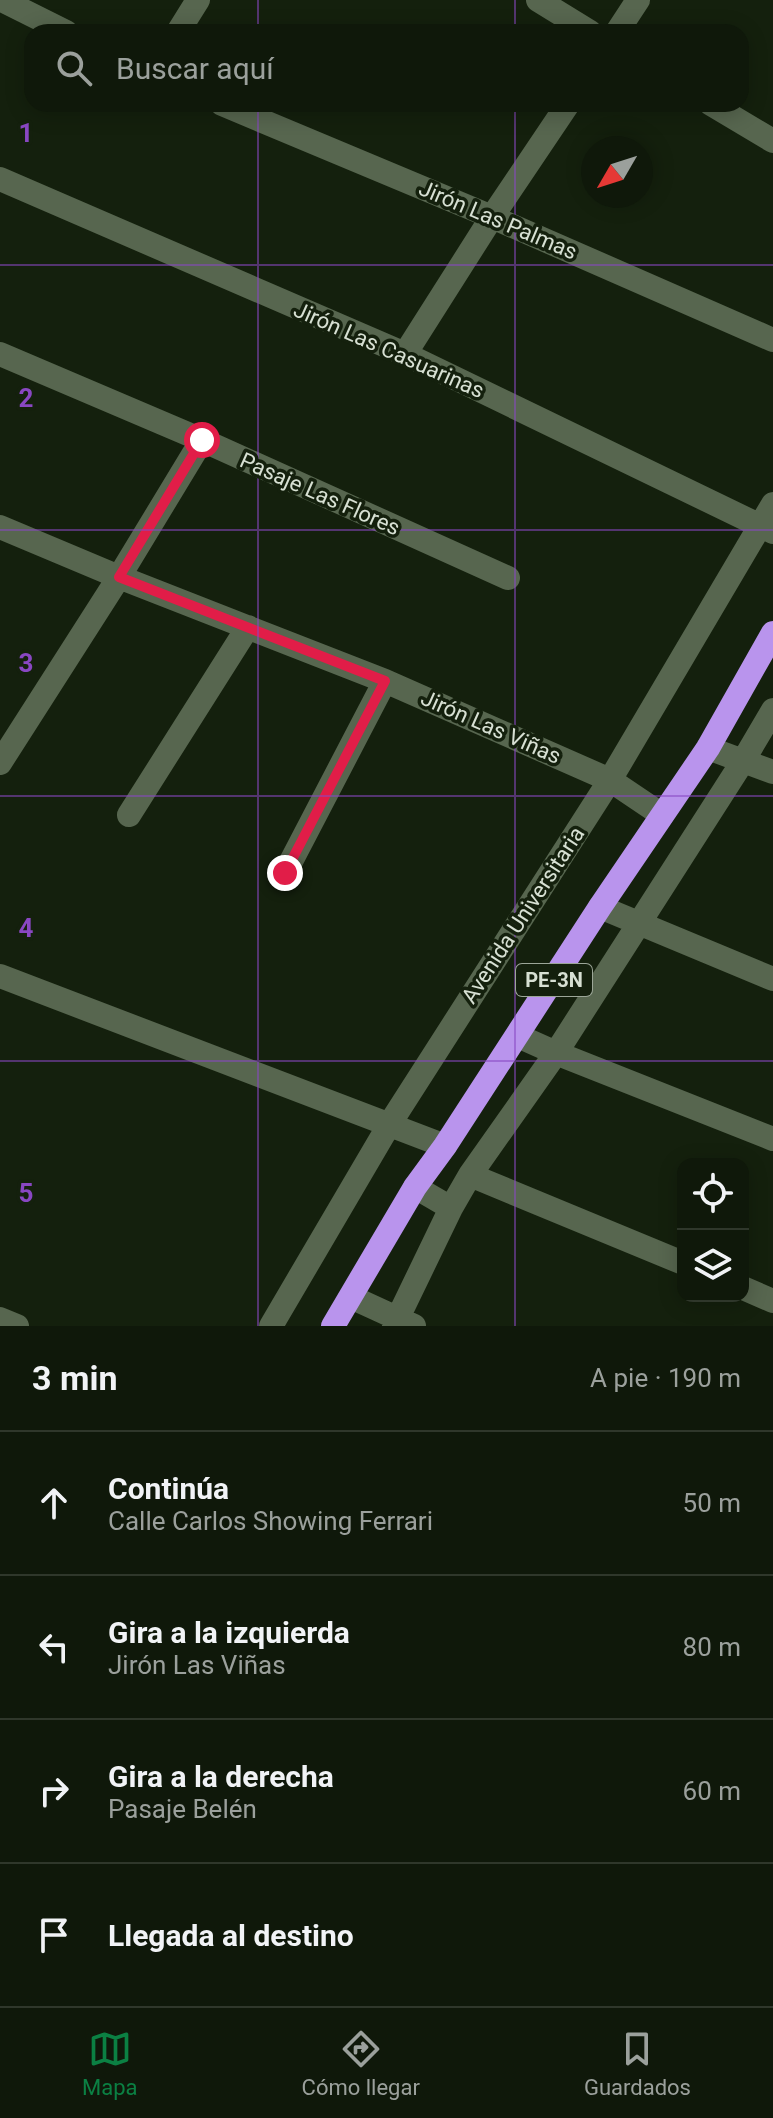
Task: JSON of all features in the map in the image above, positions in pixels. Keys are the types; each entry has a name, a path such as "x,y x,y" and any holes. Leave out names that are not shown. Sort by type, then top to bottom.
{"highway":[{"name":"PE-3N","path":"333,1326 415,1187 708,748 773,633"}],"street":[{"path":"2,0 50,24"},
{"path":"183,24 198,0"},
{"path":"538,0 577,24"},
{"path":"622,24 638,0"},
{"name":"Jirón Las Palmas","path":"241,112 773,340"},
{"path":"405,354 563,112"},
{"path":"724,112 773,141"},
{"name":"Jirón Las Casuarinas","path":"0,179 405,354 766,529"},
{"name":"Pasaje Las Flores","path":"0,354 202,440 508,578"},
{"path":"0,763 202,440"},
{"name":"Avenida Universitaria","path":"271,1326 389,1125 766,529 773,504"},
{"name":"Jirón Las Viñas","path":"0,527 385,681 610,780 662,815"},
{"path":"129,815 248,627"},
{"path":"285,873 385,681"},
{"path":"351,1297 402,1324 451,1208 470,1175 556,1053 773,710"},
{"path":"708,748 773,772"},
{"path":"600,907 773,979"},
{"path":"0,976 445,1146"},
{"path":"518,1036 773,1139"},
{"path":"470,1175 677,1261"},
{"path":"415,1187 451,1208"},
{"path":"749,1291 773,1301"},
{"path":"0,1319 17,1326"}],"route":[{"path":"202,440 119,577 385,681 285,873"}]}
